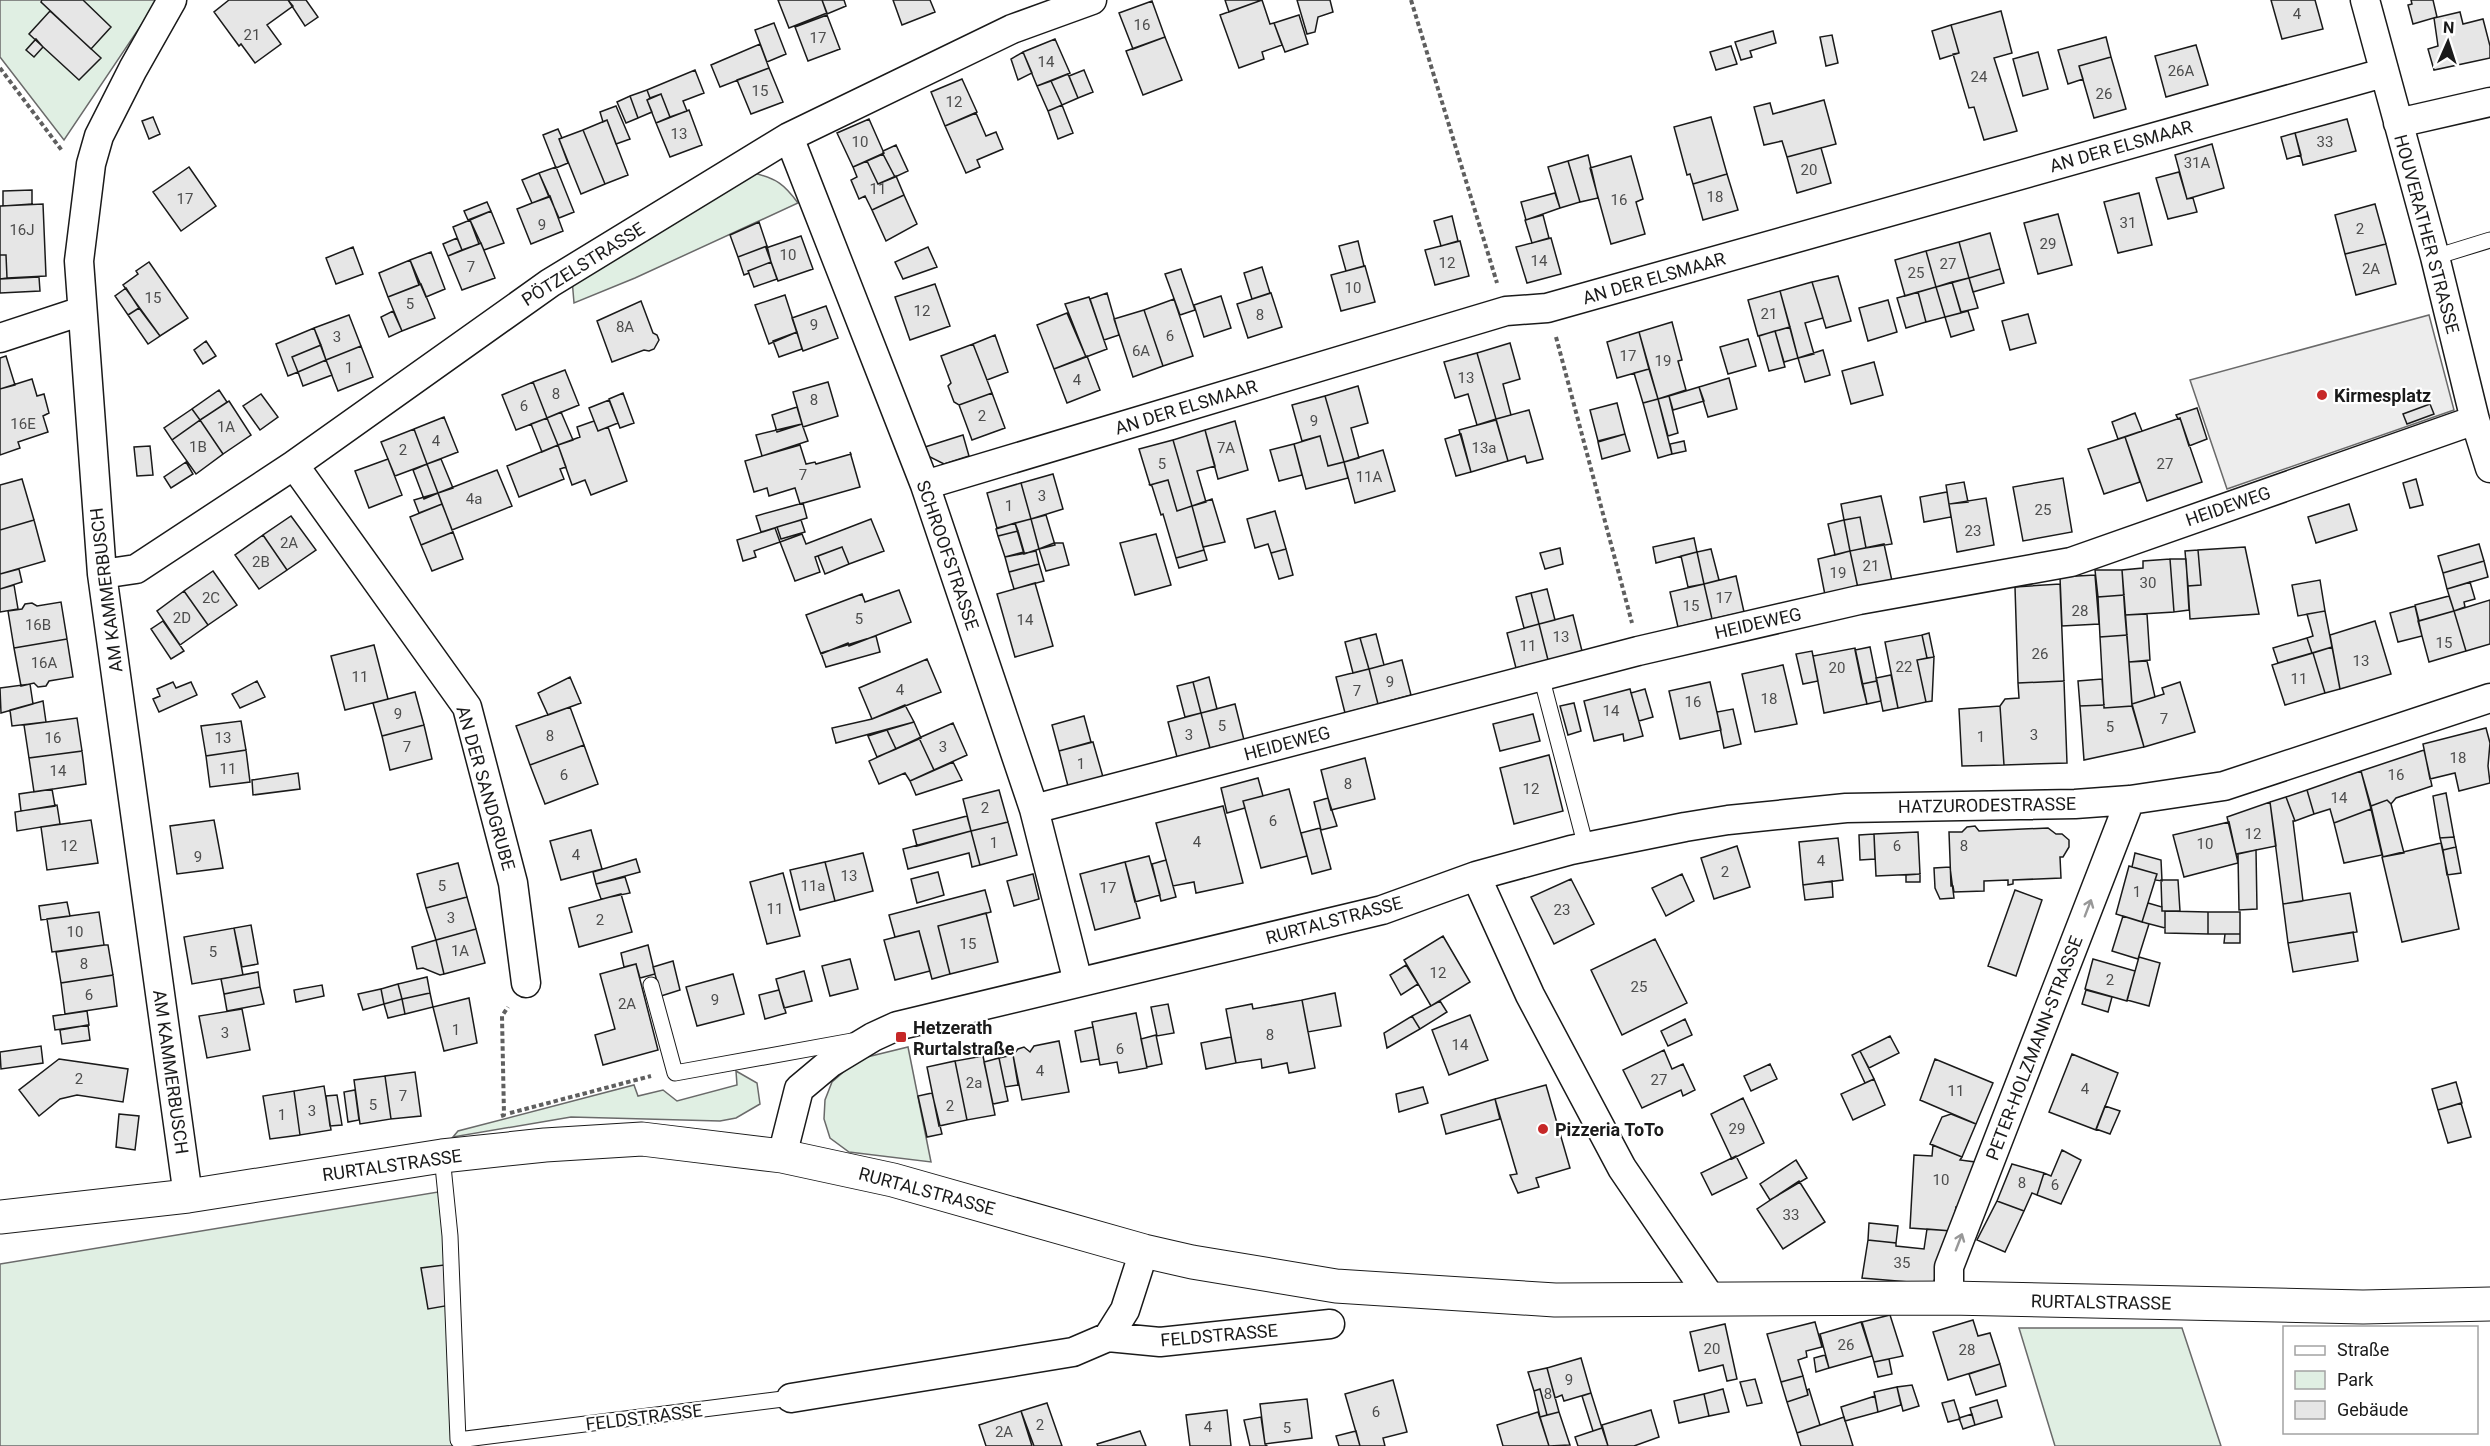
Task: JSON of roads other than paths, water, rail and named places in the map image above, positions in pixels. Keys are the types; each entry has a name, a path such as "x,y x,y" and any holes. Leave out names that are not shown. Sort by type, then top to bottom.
{"street":[{"name":"AM KAMMERBUSCH","path":"172,0 99,136 91,164 79,261 102,574 188,1196"},
{"name":"PÖTZELSTRASSE","path":"102,574 136,569 294,465 550,283 789,137 1012,29 1092,0"},
{"name":"HOUVERATHER STRASSE","path":"2365,0 2383,73 2435,257 2475,420 2490,468"},
{"name":"AN DER ELSMAAR","path":"925,484 1506,311 1547,308 2383,73"},
{"path":"2398,123 2490,102"},
{"name":"SCHROOFSTRASSE","path":"789,137 925,484 1034,809 1078,982"},
{"path":"0,338 82,311"},
{"name":"HEIDEWEG","path":"1034,809 1638,651 1859,600 2071,562 2475,420"},
{"name":"AN DER SANDGRUBE","path":"294,465 467,706 513,882 526,983"},
{"name":"HATZURODESTRASSE","path":"1476,876 1586,847 1728,820 1846,808 2075,804 2130,800 2224,786 2490,698"},
{"name":"PETER-HOLZMANN-STRASSE","path":"1949,1298 1949,1267 2130,800"},
{"path":"1476,876 1530,995 1623,1168 1712,1300"},
{"name":"RURTALSTRASSE","path":"782,1156 798,1089 830,1064 873,1037 897,1026 1382,910 1476,876"},
{"name":"RURTALSTRASSE","path":"2,1216 188,1196 442,1156 642,1138 782,1156 893,1180 1144,1251 1192,1262 1336,1286 1555,1300 1949,1298 2363,1307 2490,1304"},
{"path":"1108,1337 1125,1310 1144,1251"},
{"name":"FELDSTRASSE","path":"791,1398 1073,1352 1108,1337 1160,1342 1330,1324"}],"lane":[{"path":"2435,257 2490,240"},
{"path":"1541,676 1586,847"},
{"path":"651,985 675,1073 873,1037"},
{"name":"FELDSTRASSE","path":"442,1156 450,1236 458,1440 791,1398"}],"place":[{"name":"Kirmesplatz","path":"2322,395"},
{"name":"Hetzerath Rurtalstraße","path":"901,1037"},
{"name":"Pizzeria ToTo","path":"1543,1129"}]}
